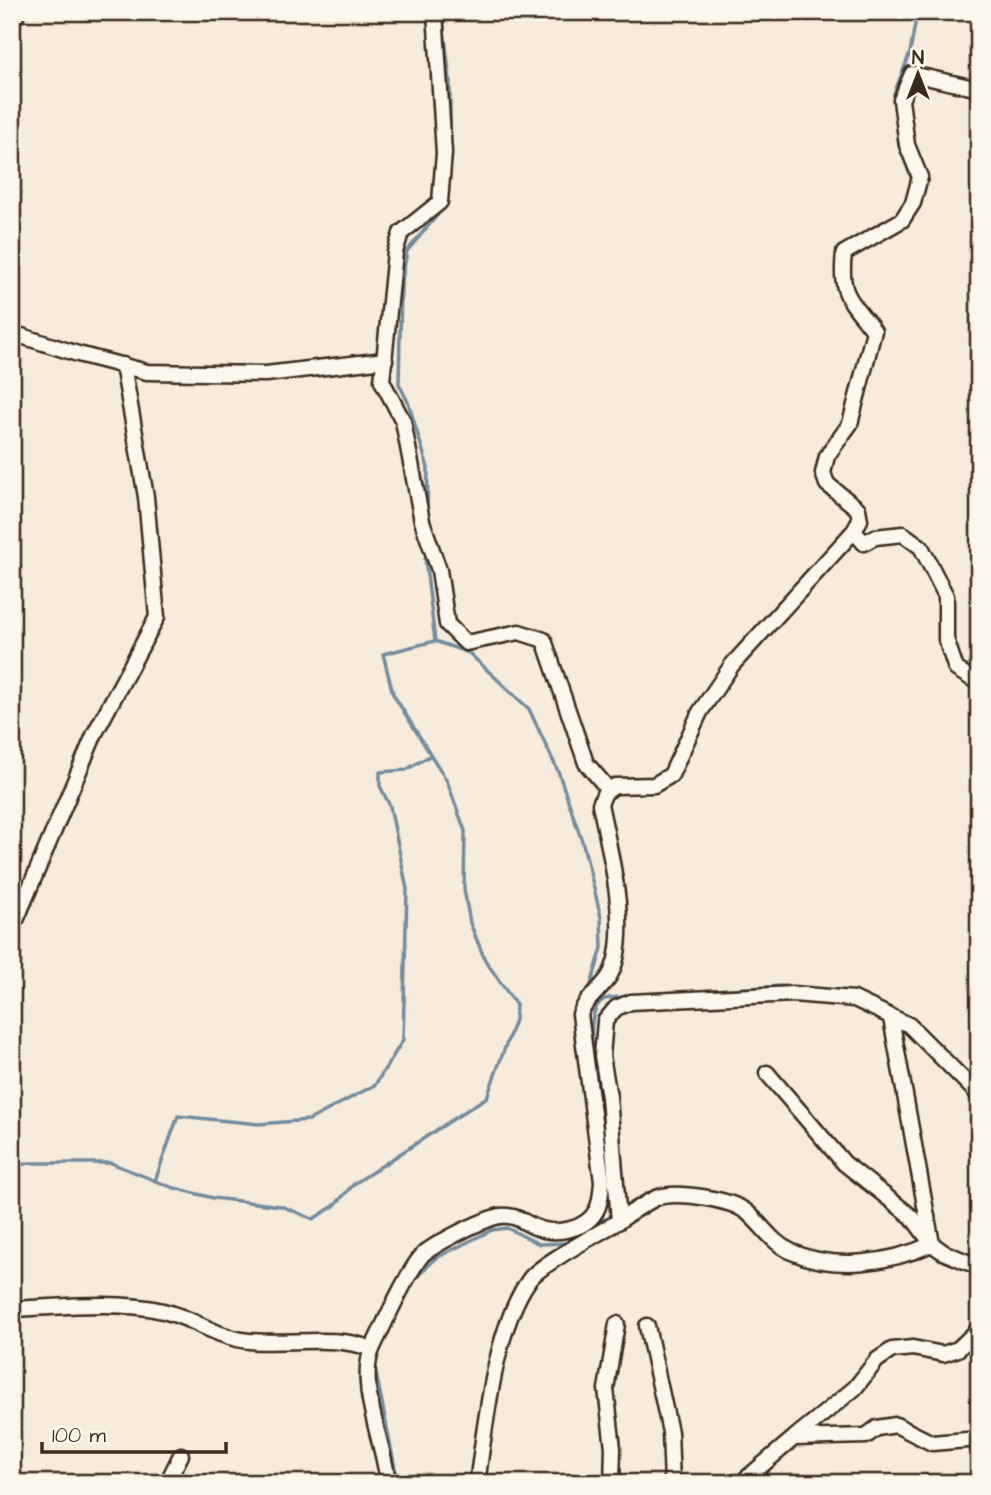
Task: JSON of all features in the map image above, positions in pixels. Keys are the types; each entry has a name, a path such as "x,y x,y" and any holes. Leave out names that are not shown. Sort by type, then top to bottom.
{"street":[{"path":"12,22 18,12"},
{"path":"435,12 444,153 440,202 401,233 395,251 382,381 403,421 422,521 439,570 447,624 466,643 519,632 544,640 586,763 609,790"},
{"path":"388,1483 367,1381 366,1363 413,1266 425,1252 499,1216 520,1218 534,1227 555,1231 574,1228 593,1216 599,1206 602,1182 580,1014 584,1004 609,976 616,957 619,919 600,804 615,786 654,785 671,775 700,712 732,665 854,531 860,520 858,509 827,484 823,473 827,456 850,424 874,331 845,295 842,272 844,253 902,220 913,202 920,177 907,145 901,100 912,74 979,89"},
{"path":"12,333 147,372 266,374 385,360"},
{"path":"12,917 17,918 95,733 157,617 146,497 123,366"},
{"path":"854,531 864,543 875,537 903,534 921,547 946,596 946,639 956,669 979,683"},
{"path":"619,1221 609,1097 602,1056 605,1021 616,1008 632,1002 793,994 854,999 909,1025 979,1096"},
{"path":"891,1018 932,1244"},
{"path":"767,1073 844,1163 912,1217 932,1244 943,1252 979,1267"},
{"path":"477,1483 495,1367 515,1309 530,1278 656,1198 678,1193 721,1202 747,1212 768,1237 791,1252 817,1260 855,1263 889,1259 932,1244"},
{"path":"12,1309 101,1307 163,1311 222,1337 281,1343 352,1341 372,1349"},
{"path":"612,1483 613,1448 606,1389 617,1324"},
{"path":"647,1326 670,1432 672,1483"},
{"path":"741,1483 855,1388 877,1360 892,1350 913,1348 943,1354 958,1349 979,1329"},
{"path":"794,1438 866,1436 877,1428 896,1425 932,1443 979,1439"},
{"path":"167,1483 181,1455"}],"waterway":[{"path":"442,12 450,81 450,146"},
{"path":"895,101 894,94 910,53 917,12"},
{"path":"896,115 899,146 911,177"},
{"path":"427,510 428,468 408,402 399,384 401,286 407,251 445,206"},
{"path":"425,558 435,641"},
{"path":"12,1167 30,1163 111,1163 171,1187 213,1198 281,1206 313,1219 334,1206 354,1184 487,1097 515,1020 516,1005 485,960 470,923 464,889 465,831 447,781 393,694 383,654 435,641 469,653 529,709 558,771 583,844 601,917 602,948 590,988 581,998"},
{"path":"155,1181 178,1116 259,1124 309,1120 375,1085 403,1040 407,889 390,806 380,786 380,772 406,770 431,755"},
{"path":"666,993 781,986 847,992"},
{"path":"596,1085 592,1038 594,1014 605,999 627,997"},
{"path":"874,1001 895,1012"},
{"path":"585,1233 602,1220 606,1201"},
{"path":"413,1281 436,1258 492,1230 507,1228 539,1244 570,1243"},
{"path":"395,1316 405,1298"},
{"path":"379,1348 375,1368 398,1483"}]}
